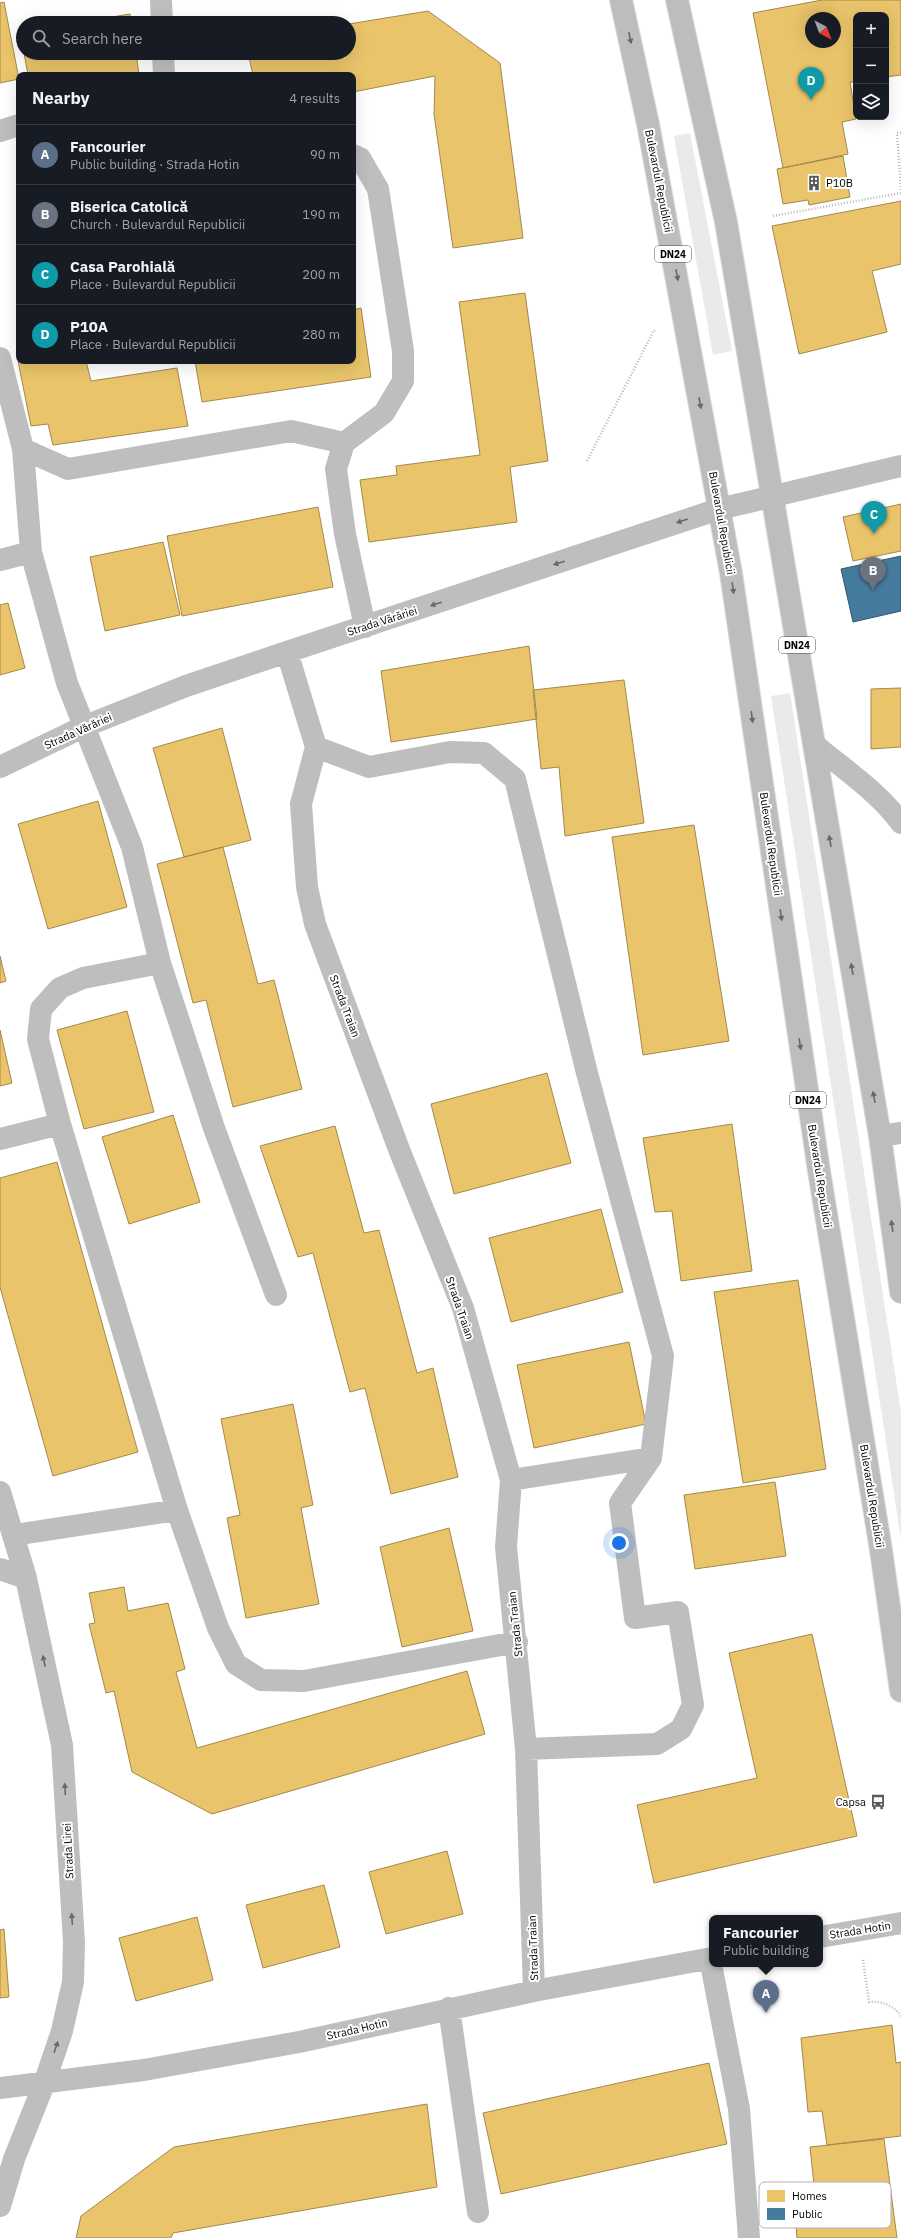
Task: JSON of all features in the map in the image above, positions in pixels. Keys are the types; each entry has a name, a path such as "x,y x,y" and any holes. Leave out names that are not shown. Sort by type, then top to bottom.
{"main road":[{"name":"Bulevardul Republicii","path":"621,0 648,124 720,509 819,1171 881,1550 901,1691"},
{"name":"DN24","path":"677,0 726,222 814,744 891,1134 901,1292"}],"street":[{"path":"161,0 162,16"},
{"path":"163,60 164,72"},
{"path":"0,131 16,126"},
{"path":"356,156 360,158 378,190 402,344 403,381 384,413 344,443 336,469 345,534 365,627"},
{"path":"0,358 23,450 31,552 67,683 83,727 132,848 160,963 214,1128 276,1295"},
{"path":"23,450 68,469 291,431 344,443"},
{"name":"Strada Vărăriei","path":"0,767 83,727 186,686 287,652 720,509 901,466"},
{"path":"0,560 31,552"},
{"path":"287,652 316,747 369,767 450,752 484,753 515,779 587,1073 662,1356 651,1458 620,1503 635,1618 678,1612 693,1705 681,1729 657,1744 526,1749"},
{"path":"814,744 884,804 901,823"},
{"name":"Strada Traian","path":"316,747 300,804 302,846 307,887 315,924 400,1152 463,1308 511,1480 506,1547 517,1642 526,1749 534,1991"},
{"path":"160,963 83,978 60,988 41,1009 38,1038 60,1124 177,1510 218,1628 236,1664 261,1680 304,1681 517,1642"},
{"path":"0,1139 60,1124"},
{"path":"511,1480 651,1458"},
{"name":"Strada Lirei","path":"0,1492 26,1578 62,1746 74,1942 73,1982 62,2031 44,2084 14,2159 0,2206"},
{"path":"14,1535 177,1510"},
{"path":"0,1570 26,1578"},
{"name":"Strada Hotin","path":"823,1936 901,1923"},
{"name":"Strada Hotin","path":"0,2088 44,2084 144,2070 299,2042 449,2008 709,1958"},
{"path":"713,1967 739,2109 749,2238"},
{"path":"449,2008 478,2212"}],"path":[{"path":"901,132 897,133 901,190"},
{"path":"773,216 901,193"},
{"path":"587,461 653,332 685,317"},
{"path":"859,1929 869,2002 881,2001 896,2010 901,2016"}],"shaded area":[{"path":"690,133 732,351 713,355 674,136"},
{"path":"790,693 901,1412 901,1539 771,696"}],"building: Homes":[{"path":"822,0 901,0 901,75 889,77 889,12 853,12 853,82 850,82 853,100 853,120 842,122 848,154 783,168 753,13"},
{"path":"4,2 18,72 16,72 16,80 0,83 0,3"},
{"path":"428,11 500,63 523,238 453,248 434,114 435,76 356,91 356,72 252,72 250,60 356,60 356,23"},
{"path":"130,14 130,16 118,16"},
{"path":"25,60 137,60 139,72 27,72"},
{"name":"P10B","path":"843,156 850,197 809,205 808,200 783,204 777,169"},
{"path":"901,201 901,264 872,271 887,332 799,354 772,226"},
{"path":"525,293 548,461 510,467 517,522 369,542 360,480 397,475 396,466 480,455 459,302"},
{"path":"361,308 371,377 202,402 196,364 356,364 356,309"},
{"path":"19,364 87,364 91,381 177,368 188,426 53,445 48,424 31,426"},
{"path":"901,504 901,551 853,561 843,517"},
{"path":"318,507 333,587 182,616 167,536"},
{"path":"163,542 180,615 105,631 90,557"},
{"path":"8,603 25,668 0,675 0,605"},
{"path":"529,646 537,719 391,742 381,671"},
{"path":"624,680 644,823 565,836 559,767 541,769 533,690"},
{"path":"901,688 901,747 871,749 871,689"},
{"path":"222,728 251,840 184,857 153,748"},
{"path":"98,801 127,907 48,929 18,824"},
{"path":"694,825 729,1041 643,1055 612,837"},
{"path":"223,847 258,984 274,980 302,1089 233,1107 206,1000 193,1003 157,864"},
{"path":"0,956 6,981 0,983"},
{"path":"127,1011 154,1112 84,1129 57,1030"},
{"path":"0,1030 12,1083 0,1086"},
{"path":"547,1073 571,1163 454,1194 431,1104"},
{"path":"173,1115 200,1202 129,1224 102,1137"},
{"path":"732,1124 752,1271 681,1281 672,1211 655,1212 643,1138"},
{"path":"335,1126 364,1233 379,1230 417,1373 433,1368 458,1477 391,1494 365,1388 350,1392 313,1253 298,1257 260,1146"},
{"path":"57,1162 138,1452 53,1476 0,1287 0,1178"},
{"path":"601,1209 623,1292 511,1322 489,1238"},
{"path":"798,1280 826,1469 743,1483 714,1292"},
{"path":"629,1342 646,1424 534,1448 517,1365"},
{"path":"293,1404 313,1505 301,1508 319,1604 246,1618 227,1518 240,1515 221,1419"},
{"path":"775,1482 786,1556 695,1569 684,1495"},
{"path":"449,1528 473,1631 402,1647 380,1547"},
{"path":"124,1587 128,1611 168,1603 185,1669 176,1672 197,1748 467,1671 485,1734 212,1814 132,1772 114,1691 106,1693 89,1624 95,1623 89,1593"},
{"path":"812,1634 857,1836 654,1883 637,1805 757,1778 729,1653"},
{"path":"447,1851 463,1914 386,1934 369,1872"},
{"path":"324,1885 340,1947 263,1968 246,1905"},
{"path":"197,1917 213,1980 136,2001 119,1938"},
{"path":"4,1929 9,1997 0,1998 0,1930"},
{"path":"892,2025 896,2063 901,2062 901,2136 827,2145 822,2111 808,2112 801,2038"},
{"path":"709,2063 727,2144 501,2194 483,2113"},
{"path":"427,2104 437,2187 173,2233 171,2238 76,2238 81,2216 174,2147"},
{"path":"884,2139 890,2182 814,2182 810,2147"},
{"path":"891,2192 897,2238 797,2238 796,2228 891,2228"}],"building: Public":[{"path":"901,556 901,611 853,622 841,569"}],"place":[{"name":"P10A","path":"811,100"},
{"name":"P10B","path":"814,183"},
{"name":"Casa Parohială","path":"874,534"},
{"name":"Biserica Catolică","path":"873,590"},
{"name":"Capsa","path":"878,1802"},
{"name":"Fancourier","path":"766,2013"}]}
